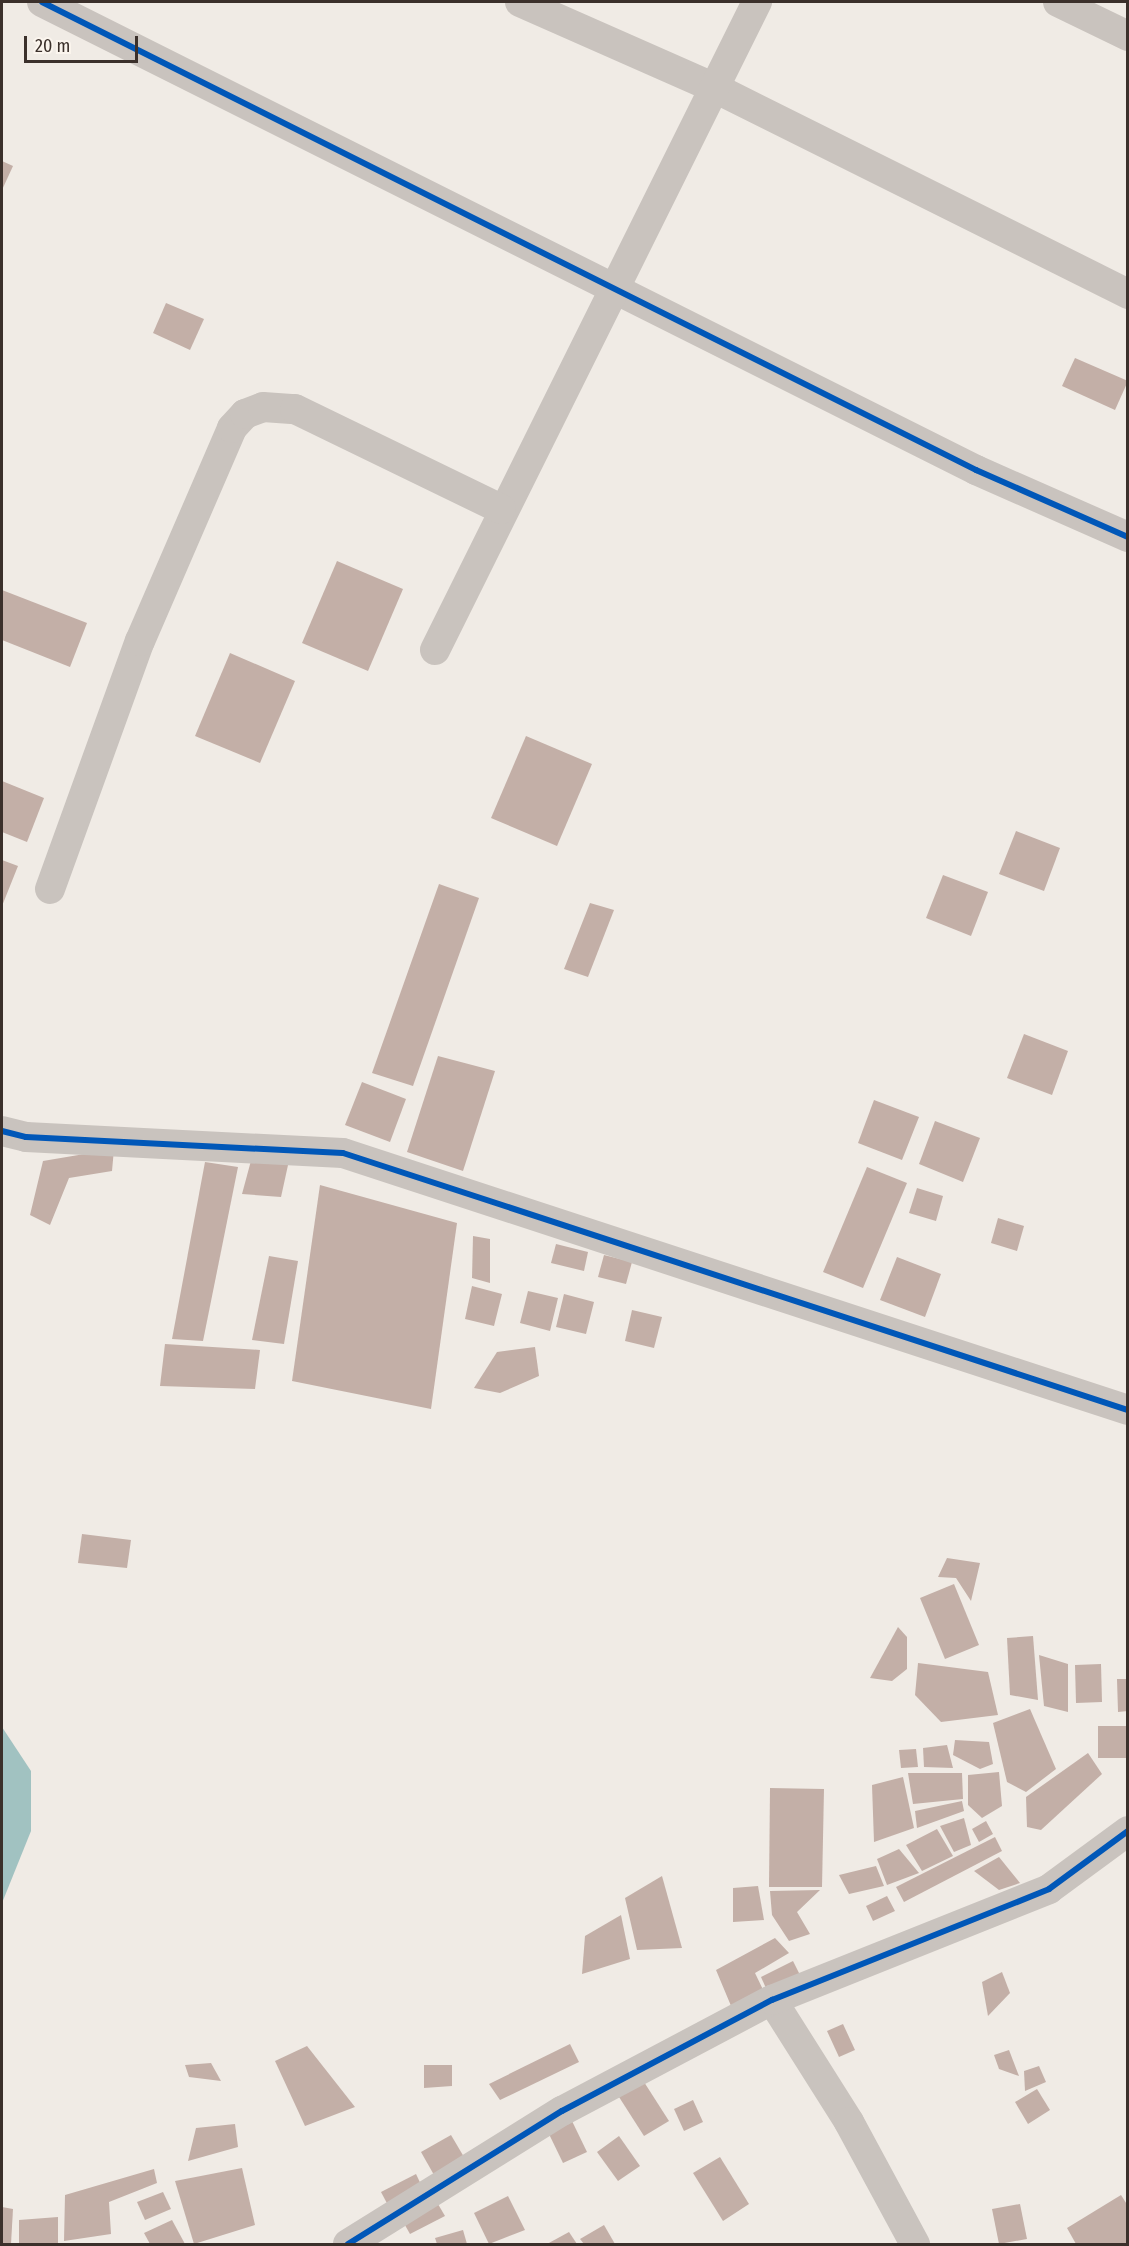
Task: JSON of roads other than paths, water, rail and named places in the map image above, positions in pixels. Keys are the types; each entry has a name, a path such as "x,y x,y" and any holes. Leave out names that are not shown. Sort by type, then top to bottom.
{"street":[{"path":"42,2 617,288 976,470 1128,537"},
{"path":"520,2 715,88 1128,294"},
{"path":"435,650 501,510 617,288 757,2"},
{"path":"1058,2 1128,36"},
{"path":"50,889 140,641 232,428 245,414 263,407 295,409 501,510"},
{"path":"2,1131 26,1137 343,1153 1128,1410"},
{"path":"348,2244 562,2111 772,2000 1049,1889 1128,1831"},
{"path":"772,2000 849,2122 915,2244"}],"water":[{"path":"2,1727 31,1771 31,1831 2,1903"}]}
